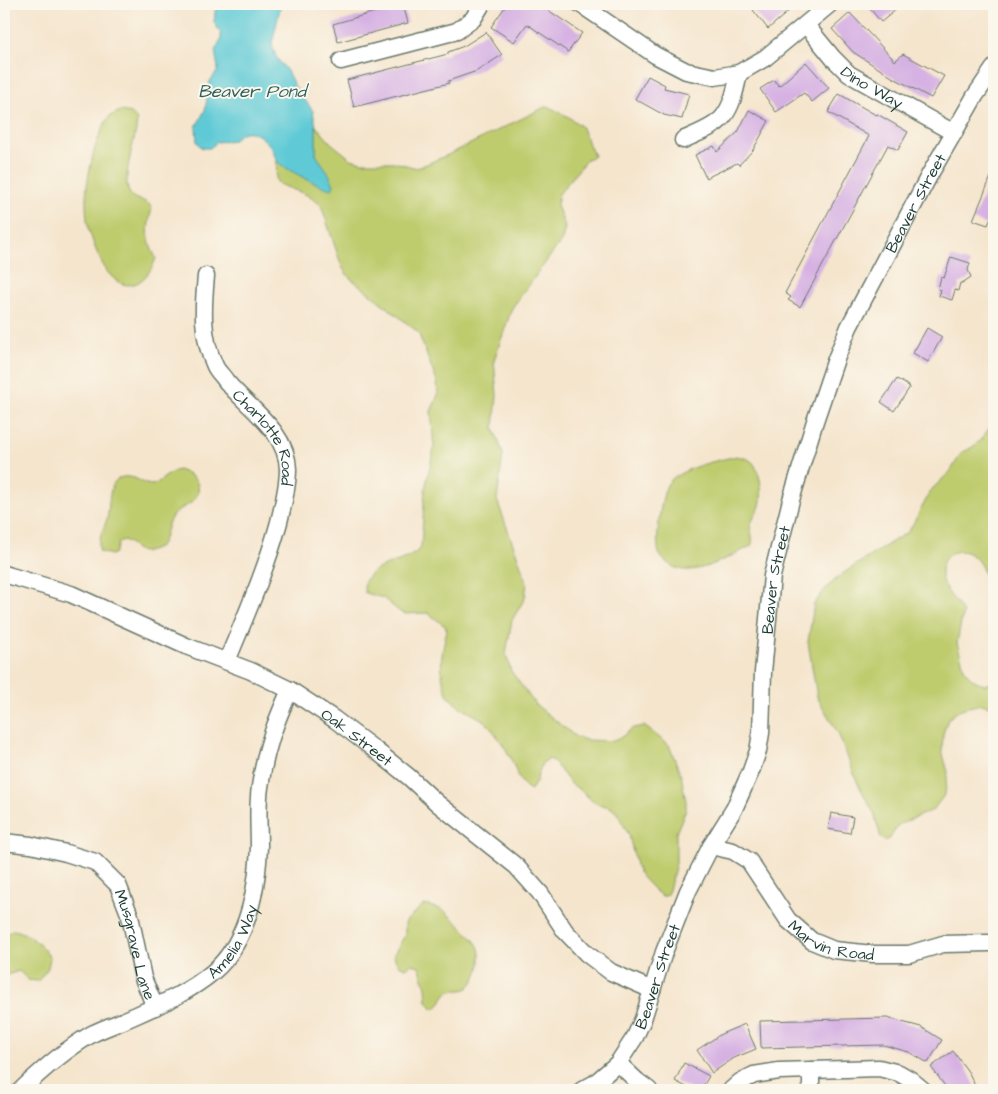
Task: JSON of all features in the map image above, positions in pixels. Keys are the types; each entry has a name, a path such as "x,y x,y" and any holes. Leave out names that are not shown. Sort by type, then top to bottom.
{"street":[{"path":"340,61 457,31 473,19 482,4"},
{"path":"580,4 655,55 686,71 715,77 739,73 765,58 830,4"},
{"name":"Dino Way","path":"806,25 849,74 954,133"},
{"name":"Beaver Street","path":"582,1090 618,1063 635,1037 643,1019 676,921 710,846 740,797 758,751 762,734 764,654 772,576 824,391 852,322 930,174 975,96 994,68"},
{"path":"682,140 723,117 734,96 739,73"},
{"name":"Charlotte Road","path":"206,276 203,308 205,337 215,367 236,393 281,440 288,468 285,499 266,564 227,661"},
{"name":"Oak Street","path":"4,574 71,594 290,690 334,719 374,749 437,803 516,866 540,893 565,931 587,954 611,972 652,990"},
{"name":"Amelia Way","path":"21,1090 63,1053 93,1034 185,992 214,972 234,948 248,918 256,877 260,788 266,750 290,690"},
{"name":"Musgrave Lane","path":"4,842 31,845 95,862 118,886 130,916 143,978 155,1007"},
{"name":"Marvin Road","path":"710,846 733,850 749,862 788,920 812,941 834,950 873,954 909,954 943,944 989,942"},
{"path":"618,1063 637,1082 649,1090"},
{"path":"731,1090 754,1074 879,1068 899,1073 923,1090"},
{"path":"811,1070 811,1090"}],"green space":[{"path":"547,106 567,116 581,126 594,156 587,159 559,194 557,205 565,227 562,240 512,308 494,360 497,395 494,428 503,454 497,500 527,583 525,598 512,620 506,654 511,671 535,704 576,737 586,740 614,741 633,728 644,726 669,745 681,775 686,809 676,833 676,863 666,896 662,896 655,891 640,875 629,835 617,813 610,807 592,801 571,784 553,761 549,759 542,763 536,782 531,790 526,787 505,748 486,722 450,698 446,691 441,668 447,630 445,626 428,613 406,614 400,612 383,598 365,593 364,583 368,576 376,570 406,558 421,547 425,489 434,448 431,411 438,395 437,382 418,332 349,277 342,267 321,205 307,195 279,184 276,180 277,161 307,180 328,172 316,155 316,126 331,143 351,159 362,162 394,162 417,168 450,154"},
{"path":"121,111 131,113 137,120 128,169 127,187 132,196 147,203 152,208 148,234 150,245 156,258 153,266 144,278 132,285 118,282 103,265 90,233 86,210 87,185 95,147 108,119 111,115"},
{"path":"994,421 994,585 986,580 981,566 974,557 966,552 957,552 950,555 944,561 941,569 944,585 963,613 957,643 965,671 972,679 984,685 990,683 994,677 994,707 981,704 961,709 948,719 943,734 942,751 948,772 945,794 933,810 898,825 891,837 886,841 881,838 874,813 858,784 838,733 817,697 808,642 814,604 826,588 842,574 909,531 932,489 950,472 962,452 977,444"},
{"path":"737,456 751,460 756,468 761,484 760,506 751,524 751,546 714,564 694,570 676,568 660,556 658,547 659,519 667,485 673,478 689,469"},
{"path":"178,470 193,477 198,485 198,491 193,501 171,518 164,540 158,548 142,552 129,542 123,540 119,542 115,553 111,555 100,552 100,539 107,519 111,489 114,483 118,479 125,477 134,478 152,485"},
{"path":"426,905 442,910 451,917 477,944 480,955 478,973 473,983 465,989 453,990 448,993 439,1006 433,1009 427,1001 426,987 419,966 412,964 406,968 401,966 396,961 394,954 405,935 405,923 422,906"},
{"path":"12,930 29,936 44,949 50,958 48,968 38,981 28,980 19,971 4,976 4,944 8,933"}],"water":[{"name":"Beaver Pond","path":"216,4 281,4 272,44 276,57 313,111 316,126 316,155 328,172 334,185 332,189 303,177 280,164 267,142 253,133 243,133 234,140 217,142 210,148 202,148 197,142 196,127 205,110 210,81 218,68 215,51 221,39 221,34 214,22"}],"building":[{"path":"403,4 408,23 338,42 333,24"},
{"path":"507,4 539,4 582,33 568,52 527,24 514,42 491,27"},
{"path":"760,4 797,4 768,29 753,10"},
{"path":"866,4 903,4 881,22"},
{"path":"850,13 895,61 903,54 944,76 931,98 892,77 853,52 832,29"},
{"path":"486,32 502,55 477,71 448,81 449,83 354,107 347,80 448,54 448,52 464,46"},
{"path":"806,62 829,88 812,102 804,93 776,112 760,89 774,80 779,86"},
{"path":"648,76 665,85 664,88 689,94 682,119 664,115 635,99"},
{"path":"839,94 908,132 898,150 888,145 800,307 788,300 791,297 785,293 869,136 828,112"},
{"path":"749,110 769,121 753,150 739,165 737,163 706,178 695,155 714,146 717,152 738,132"},
{"path":"993,172 994,210 988,225 973,220"},
{"path":"951,257 970,263 968,270 971,277 960,283 958,291 955,290 952,300 939,296 941,290 938,289 941,277 944,278"},
{"path":"927,328 942,337 928,362 913,353"},
{"path":"897,379 910,387 894,411 881,402"},
{"path":"831,813 853,817 850,833 828,829"},
{"path":"887,1018 921,1027 942,1040 928,1063 909,1052 883,1045 761,1048 760,1021"},
{"path":"745,1024 756,1049 734,1058 712,1073 697,1050 721,1034"},
{"path":"953,1051 969,1073 977,1090 948,1090 931,1067"},
{"path":"684,1063 709,1076 701,1090 692,1090 675,1081"}]}
